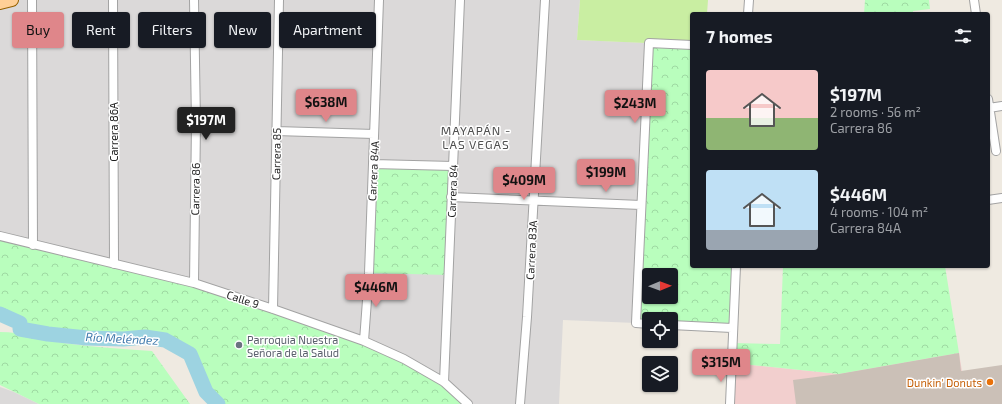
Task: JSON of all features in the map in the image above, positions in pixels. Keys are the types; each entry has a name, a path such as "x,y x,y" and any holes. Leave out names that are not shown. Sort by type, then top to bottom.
{"main road":[{"path":"0,3 12,0"}],"street":[{"path":"32,0 33,245"},
{"name":"Carrera 86A","path":"112,0 114,264"},
{"name":"Carrera 86","path":"194,0 196,122 194,283"},
{"name":"Carrera 85","path":"273,309 279,0"},
{"name":"Carrera 84A","path":"364,342 369,273 379,0"},
{"name":"Carrera 84","path":"444,382 460,0"},
{"name":"Carrera 83A","path":"520,404 534,201 545,0"},
{"path":"748,12 749,0"},
{"path":"974,0 976,12"},
{"path":"642,323 636,323 649,43 690,45"},
{"path":"990,108 1002,106"},
{"path":"990,114 996,151"},
{"path":"276,131 374,134"},
{"path":"373,164 453,166"},
{"path":"452,198 641,205"},
{"path":"990,200 1002,198"},
{"name":"Calle 9","path":"0,236 194,283 273,309 364,342 404,359 444,382 468,404"},
{"path":"730,404 732,328 736,268"},
{"path":"678,325 732,328"}],"shaded area":[{"path":"12,0 580,0 577,40 649,43 636,323 563,320 559,404 468,404 0,236 0,3"},
{"path":"959,353 962,371 1002,404 730,404 732,363 839,374"},
{"path":"0,387 14,392 39,404 0,404"}],"green space":[{"path":"580,0 708,0 707,12 690,12 690,45 577,40"},
{"path":"865,0 929,0 930,9 913,12 864,12"},
{"path":"649,43 690,45 690,268 736,268 732,328 678,325 678,312 642,312 642,323 636,323"},
{"path":"373,164 453,166 448,275 369,273"},
{"path":"0,236 194,283 364,341 444,382 468,404 218,404 206,392 190,354 165,340 145,337 123,339 87,338 48,334 20,329 20,323 0,314"},
{"path":"783,268 945,268 959,353 839,374 732,363 731,343 780,344"},
{"path":"0,332 24,334 63,343 152,351 190,404 39,404 0,385"}],"building":[{"path":"959,353 961,371 1002,365 1002,404 796,404 793,380 839,374"}],"waterway":[{"name":"Río Meléndez","path":"0,314 20,323 20,329 48,334 87,338 123,339 145,337 165,340 190,354 206,392 218,404"}],"place":[{"name":"Parroquia Nuestra Señora de la Salud","path":"239,345"},
{"name":"Dunkin' Donuts","path":"990,382"}],"district":[{"name":"MAYAPÁN - LAS VEGAS","path":"476,137"}]}
